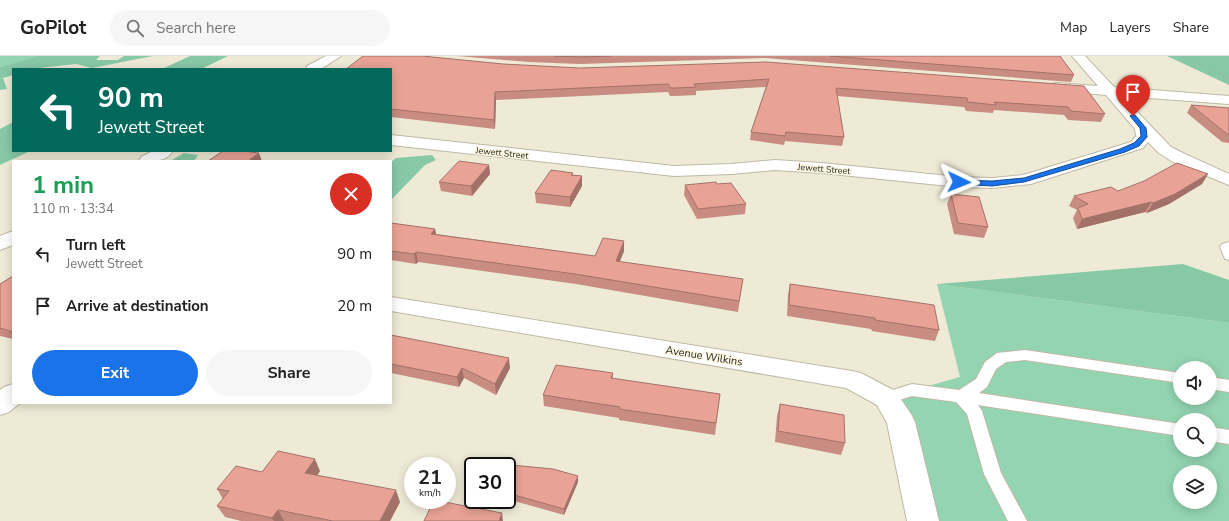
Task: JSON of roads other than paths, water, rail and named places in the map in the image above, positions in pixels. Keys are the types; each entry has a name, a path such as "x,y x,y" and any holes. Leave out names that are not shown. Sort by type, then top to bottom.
{"street":[{"path":"314,68 335,56"},
{"path":"1078,56 1143,128 1165,150 1178,158"},
{"path":"1042,86 1229,100"},
{"name":"Jewett Street","path":"392,140 674,171 731,169 775,165 822,168 959,182 992,183 1030,179 1122,150 1136,144 1144,137 1143,128"},
{"path":"1122,150 1159,152 1178,158 1229,180"},
{"path":"150,160 163,152"},
{"name":"Avenue Wilkins","path":"392,304 852,380 886,398"},
{"path":"0,405 12,395"},
{"path":"886,398 901,422 923,521"}],"lane":[{"path":"1229,246 1226,246 1229,256"},
{"path":"961,397 982,384 990,366 1002,357 1025,355 1173,377"},
{"path":"1217,384 1229,386"},
{"path":"886,398 912,390 1173,429"},
{"path":"961,397 974,411 993,474 1018,521"},
{"path":"1217,435 1229,437"}]}
